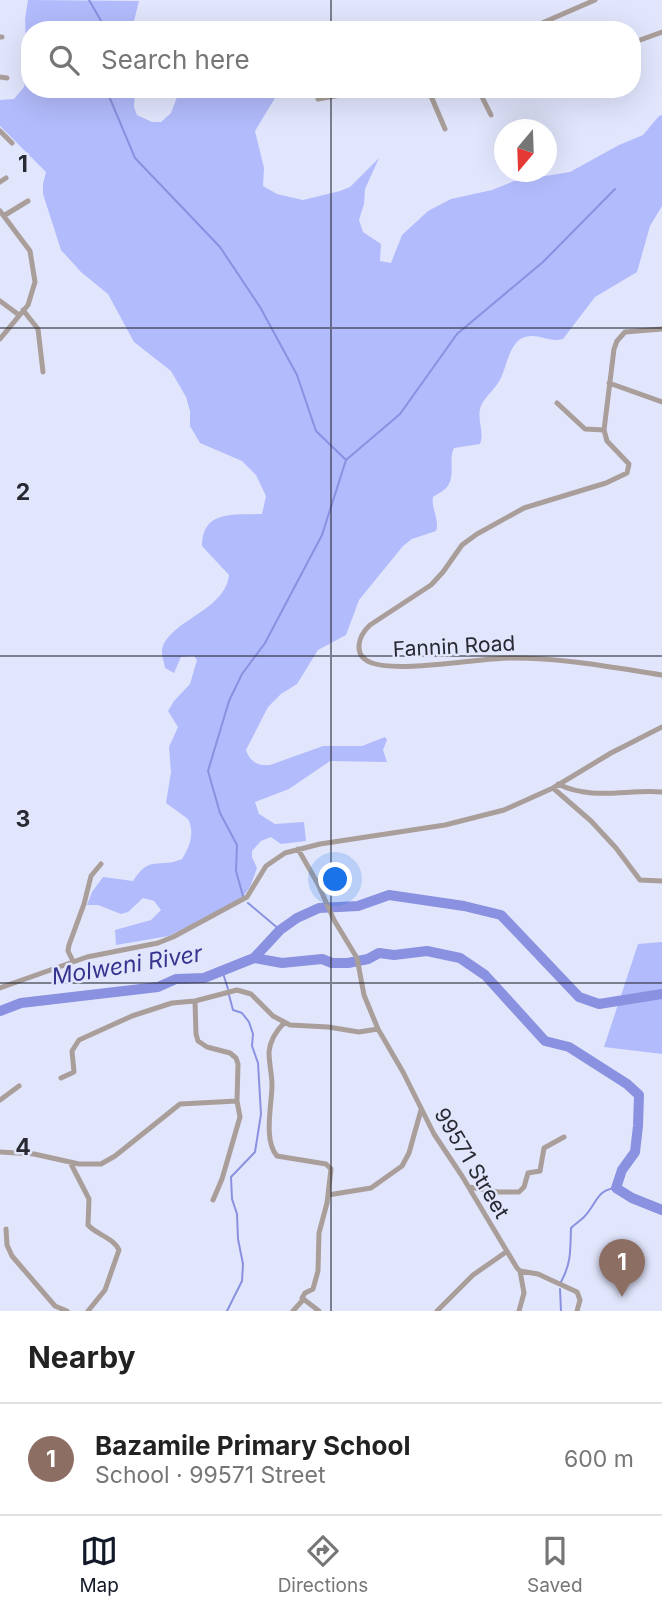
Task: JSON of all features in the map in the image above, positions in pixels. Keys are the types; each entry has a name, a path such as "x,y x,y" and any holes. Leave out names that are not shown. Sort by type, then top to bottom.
{"street":[{"path":"547,21 595,0"},
{"path":"641,40 662,33"},
{"path":"0,77 7,78"},
{"path":"318,99 324,98"},
{"path":"432,98 445,129"},
{"path":"482,98 491,115"},
{"path":"0,131 12,143"},
{"path":"0,339 21,313 34,290 33,258 2,213 28,201"},
{"path":"0,301 21,313 38,329 43,372"},
{"path":"557,403 585,429 604,430 614,349 621,336 632,330 662,329"},
{"path":"609,383 662,402"},
{"name":"Fannin Road","path":"604,430 611,446 629,464 627,473 606,483 524,508 470,538 437,580 363,631 358,649 365,659 383,665 489,659 564,659 662,675"},
{"path":"0,988 73,961 158,943 173,937 238,905 254,890 266,866 277,857 320,844 445,825 504,810 556,786 662,727"},
{"path":"556,786 610,795 644,790 662,792"},
{"path":"556,786 616,848 640,880 662,881"},
{"name":"99571 Street","path":"298,849 357,961 364,996 378,1029 403,1072 421,1111 520,1271"},
{"path":"73,961 68,951 69,944 85,904 91,876 102,864"},
{"path":"61,1078 74,1072 72,1051 79,1040 143,1012 172,1003 195,1001 242,990 251,994 272,1016 284,1023 359,1032 378,1029"},
{"path":"195,1001 198,1041 207,1047 230,1053 237,1061 237,1101 240,1115 213,1200"},
{"path":"284,1023 276,1032 270,1051 272,1150 279,1156 328,1165 331,1169 318,1240 318,1271 313,1289 304,1294 302,1301 293,1311"},
{"path":"0,1100 19,1086"},
{"path":"0,1152 34,1154 95,1165 106,1161 180,1104 237,1101"},
{"path":"328,1195 371,1188 402,1166 409,1153 421,1111"},
{"path":"469,1187 519,1192 524,1187 528,1173 540,1171 542,1153 547,1145 564,1137"},
{"path":"71,1162 89,1199 88,1225 113,1241 119,1250 105,1290 88,1311"},
{"path":"6,1229 7,1245 12,1256 55,1307 67,1311"},
{"path":"438,1311 473,1275 506,1252"},
{"path":"519,1311 524,1293 520,1271 538,1274 574,1290 580,1300 577,1311"},
{"path":"302,1301 318,1311"}],"shaded area":[{"path":"28,0 139,1 134,21 25,21"},
{"path":"21,91 21,98 134,98 137,115 152,122 161,122 171,113 177,98 275,98 255,131 264,168 263,186 277,194 303,200 350,187 379,158 365,189 359,220 363,232 381,244 380,261 391,263 402,235 428,211 451,199 492,190 512,182 557,182 557,174 570,172 643,135 662,115 662,206 650,226 637,272 595,297 563,339 530,336 515,344 501,377 481,406 480,444 454,448 450,482 433,497 436,531 412,539 403,546 359,600 346,635 318,650 297,684 281,694 268,707 246,750 255,762 270,765 323,746 362,746 385,737 387,740 383,750 387,762 330,761 289,789 255,802 259,814 275,824 304,822 306,841 281,844 271,837 261,841 252,851 257,868 250,887 241,899 169,936 116,945 115,930 151,920 161,910 154,901 143,898 128,912 121,914 98,905 87,905 92,892 103,877 133,881 150,865 182,859 191,839 188,819 166,803 171,772 169,747 178,727 168,711 190,684 197,660 194,656 181,657 174,673 165,668 163,646 177,628 209,606 225,587 229,575 202,546 203,534 208,526 222,516 262,514 266,496 256,475 242,461 200,443 190,426 186,397 171,371 134,342 108,294 81,272 61,250 43,194 46,172 0,126 0,100 14,99"},
{"path":"662,942 662,1054 604,1047 638,944"}],"waterway":[{"path":"89,0 101,21"},
{"path":"110,98 135,158 220,247 260,307 297,375 316,431 345,459"},
{"path":"243,896 236,871 237,845 220,813 208,771 229,701 242,674 265,643 322,535 346,460 400,414 457,334 543,262 615,189"},
{"name":"Molweni River","path":"0,1011 21,1003 158,987 176,979 204,978 254,958 280,930 319,908 358,906 389,895 464,906 501,915 579,997 599,1004 662,994"},
{"path":"248,903 280,930"},
{"path":"254,958 282,963 322,959 332,963 348,963 368,959 379,953 394,955 427,951 460,958 485,975 545,1041 569,1047 627,1084 639,1095 635,1152 622,1170 616,1188 632,1198 662,1210"},
{"path":"222,970 228,989"},
{"path":"227,1311 242,1281 243,1264 231,1177 255,1152 261,1114 258,1063 252,1046 253,1034 242,1013 233,1010 229,995"},
{"path":"561,1282 569,1261 571,1228 584,1217 601,1194 616,1188"},
{"path":"560,1289 561,1311"}],"place":[{"name":"Bazamile Primary School","path":"622,1297"}]}
